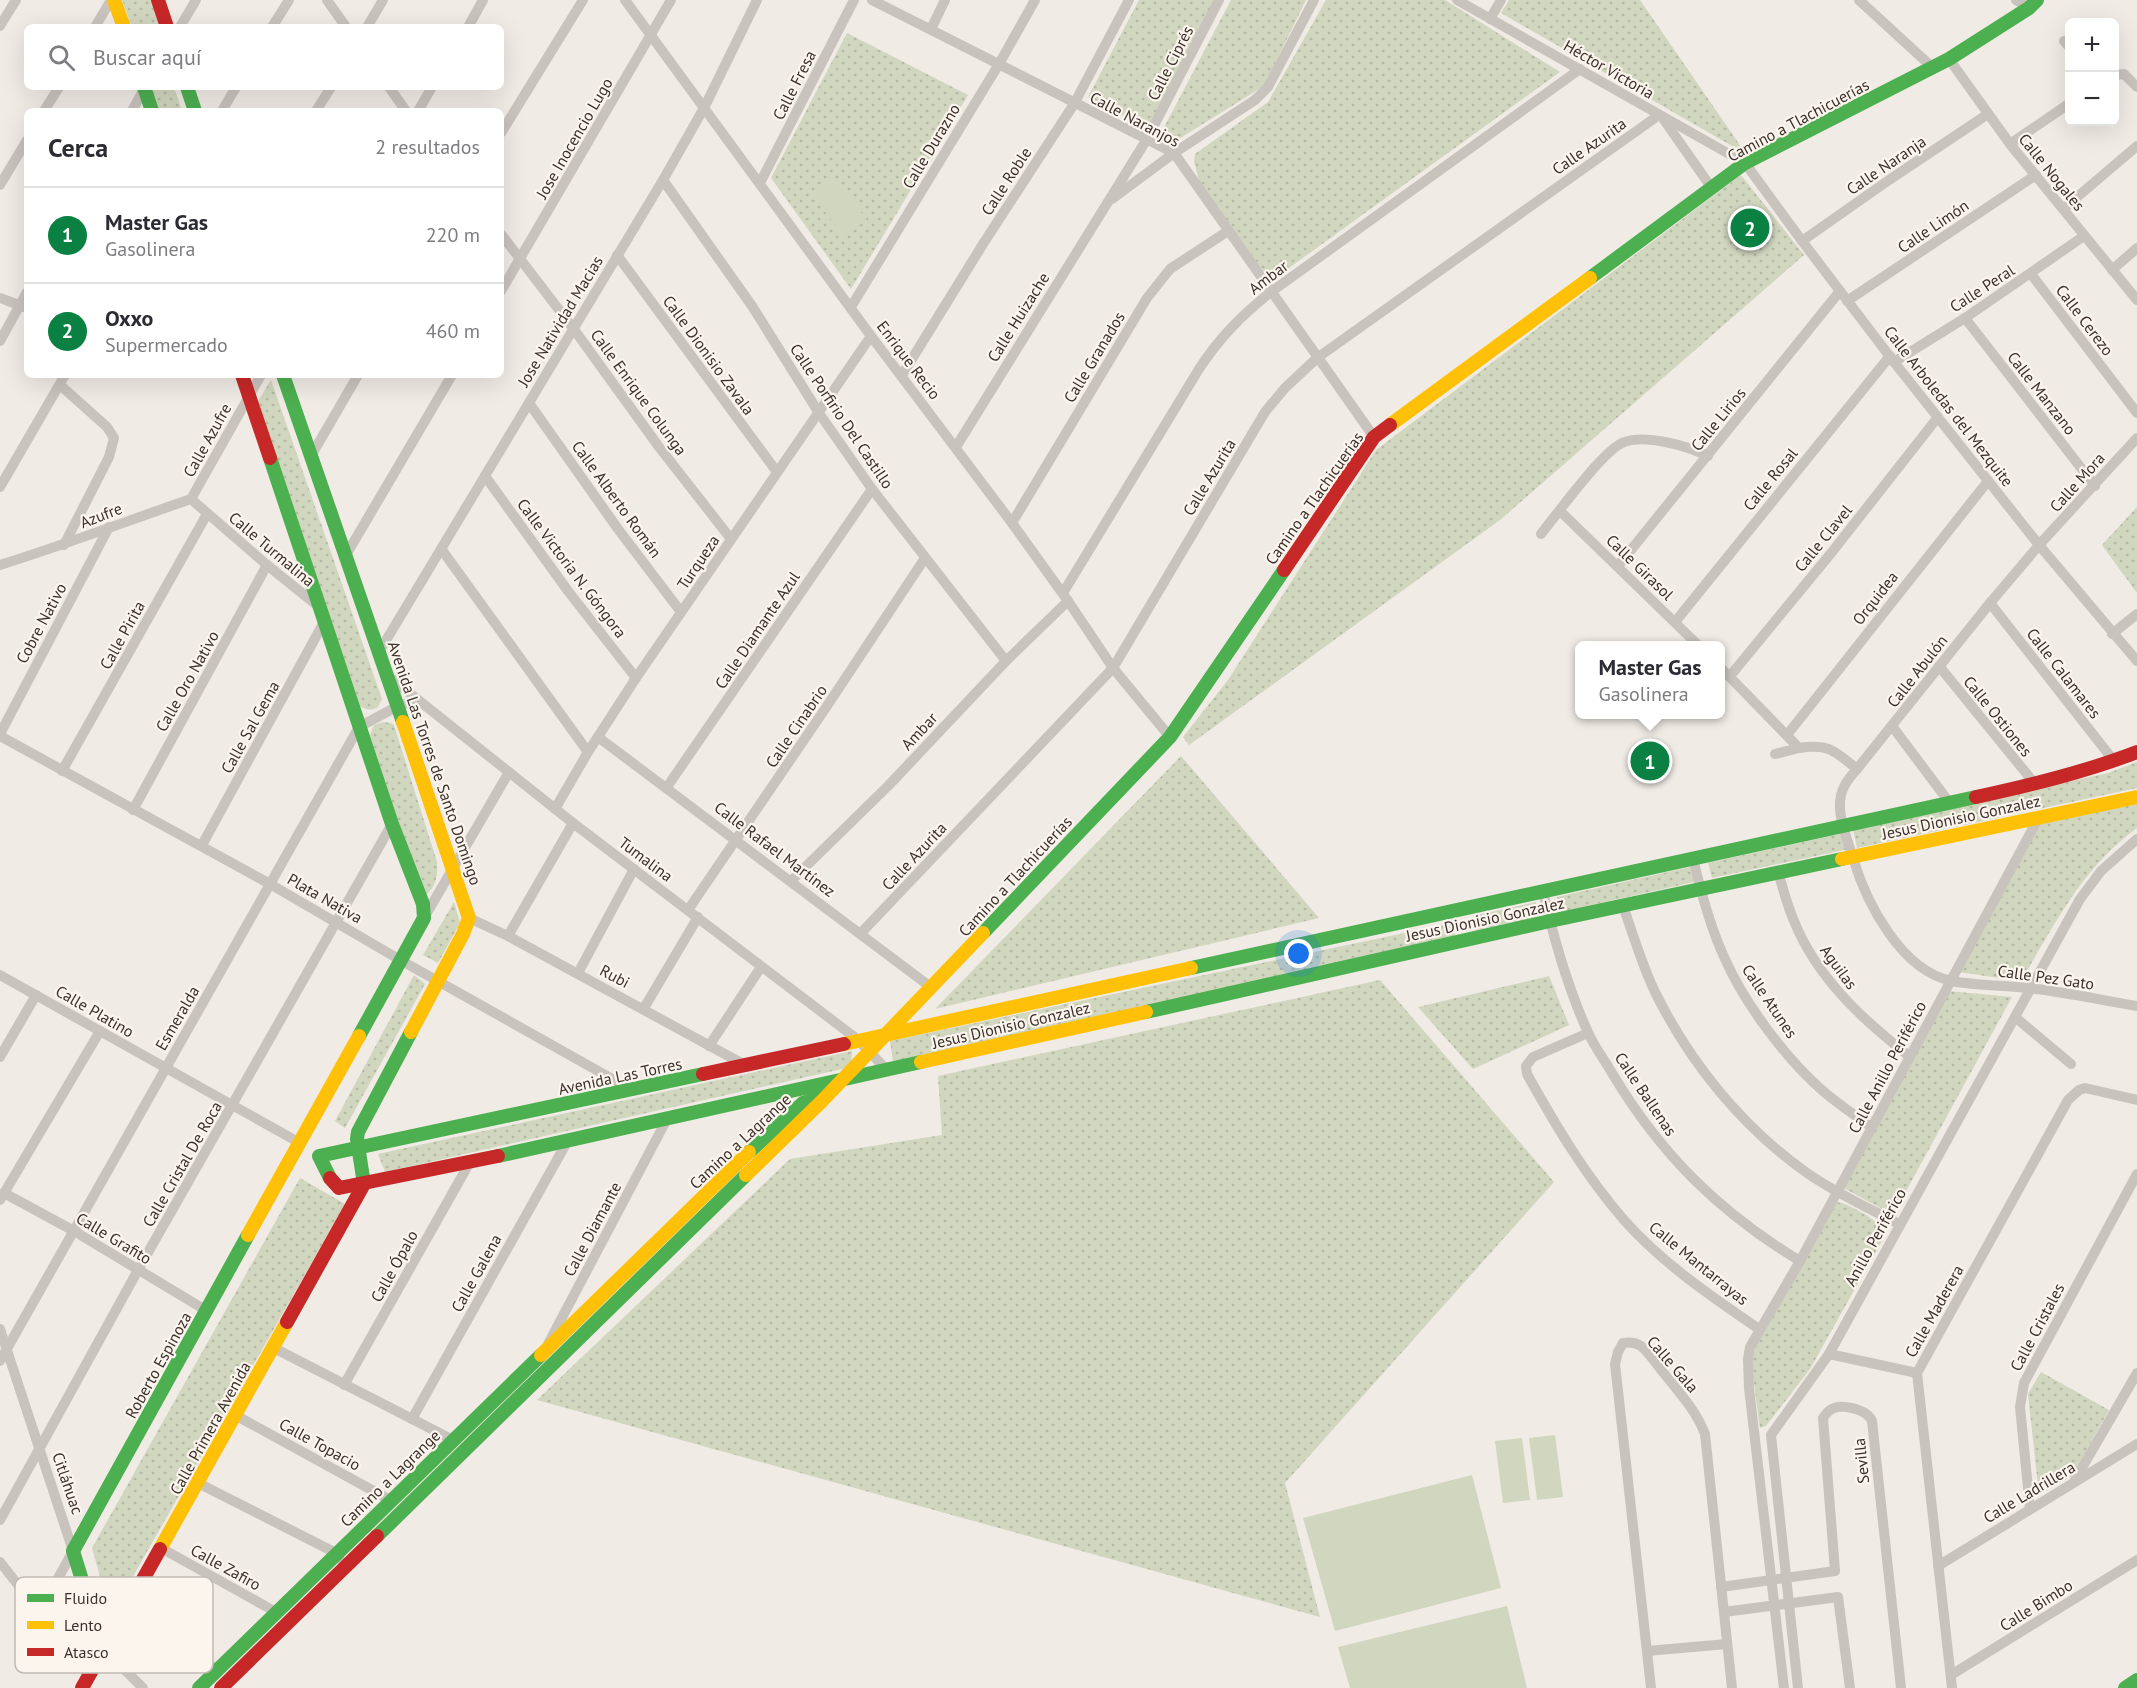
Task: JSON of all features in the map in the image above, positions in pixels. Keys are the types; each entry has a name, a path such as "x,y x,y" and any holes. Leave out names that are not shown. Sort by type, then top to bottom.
{"street":[{"path":"0,26 16,0"},
{"path":"97,24 113,0"},
{"path":"113,0 123,24"},
{"path":"158,0 166,24"},
{"path":"182,24 196,0"},
{"path":"275,24 289,0"},
{"path":"327,0 344,24"},
{"path":"369,24 383,0"},
{"path":"470,24 483,0"},
{"path":"504,128 583,0"},
{"name":"Enrique Recio","path":"625,0 871,336 1012,523 1066,597 1113,668 1170,737"},
{"name":"Jose Inocencio Lugo","path":"504,286 671,0"},
{"name":"Jose Natividad Macias","path":"379,651 663,180 704,108 757,0"},
{"name":"Calle Fresa","path":"760,183 854,0"},
{"name":"Calle Naranjos","path":"872,0 1174,153 1374,437"},
{"path":"931,29 945,0"},
{"name":"Calle Durazno","path":"851,307 999,64 1035,0"},
{"name":"Calle Roble","path":"902,375 983,244 1074,104 1129,0"},
{"name":"Calle Ciprés","path":"1147,139 1219,0"},
{"name":"Calle Huizache","path":"1106,204 1174,153 1246,107 1268,87 1314,0"},
{"name":"Héctor Victoria","path":"1457,0 1745,164"},
{"path":"1490,19 1501,0"},
{"path":"1859,0 1933,68"},
{"path":"2016,0 2033,4"},
{"name":"Camino a Tlachicuerías","path":"829,1094 1170,737 1374,437 1745,164 1950,59 2033,4"},
{"name":"Calle Nogales","path":"1950,59 2010,144 2137,300"},
{"name":"Ambar","path":"792,881 889,785 1066,597 1216,343 1233,324 1271,292 1580,69"},
{"path":"2119,75 2124,74 2137,87"},
{"path":"46,108 57,90"},
{"path":"134,108 142,90"},
{"path":"145,90 151,108"},
{"path":"188,90 194,108"},
{"path":"224,108 234,90"},
{"path":"318,108 329,90"},
{"path":"391,90 404,108"},
{"path":"420,108 430,90"},
{"path":"2010,144 2065,106"},
{"name":"Calle Naranja","path":"1802,242 1888,180 1988,114"},
{"path":"1661,116 1711,187"},
{"name":"Calle Azurita","path":"861,933 1113,668 1265,412 1285,387 1317,358 1661,116"},
{"name":"Calle Huizache","path":"956,447 1147,139"},
{"path":"0,185 24,145"},
{"path":"2063,209 2137,146"},
{"name":"Calle Arboledas del Mezquite","path":"1745,164 1847,301 1988,481 2112,634 2137,661"},
{"name":"Calle Limón","path":"1847,301 2036,175"},
{"name":"Calle Porfirio Del Castillo","path":"663,180 752,306 819,413 872,489 1006,660"},
{"name":"Calle Granados","path":"1012,523 1159,281 1170,269 1228,231"},
{"name":"Calle Peral","path":"1892,359 1965,318 2084,236"},
{"name":"Calle Enrique Colunga","path":"504,238 731,540"},
{"path":"2112,270 2137,248"},
{"name":"Calle Dionisio Zavala","path":"617,255 777,472"},
{"name":"Calle Cerezo","path":"2031,274 2137,412"},
{"name":"Calle Lirios","path":"1618,566 1840,291"},
{"path":"0,298 23,307 0,341"},
{"name":"Calle Manzano","path":"1965,318 2095,486"},
{"name":"Turqueza","path":"555,809 588,752 636,678 871,336"},
{"name":"Calle Rosal","path":"1675,622 1892,359"},
{"path":"243,378 392,824 423,904 424,918"},
{"name":"Calle Azufre","path":"190,499 259,378"},
{"name":"Avenida Las Torres de Santo Domingo","path":"285,378 469,918"},
{"path":"311,456 356,378"},
{"path":"346,555 450,378"},
{"path":"0,487 63,380 107,427 114,438 110,457 64,545"},
{"name":"Calle Alberto Román","path":"530,403 618,529 681,612"},
{"name":"Calle Clavel","path":"1730,676 1832,552 1938,417"},
{"name":"Calle Mora","path":"2039,545 2137,438"},
{"path":"1541,534 1601,461 1621,443 1656,441 1694,449 1708,456"},
{"name":"Calle Victoria N. Góngora","path":"484,476 568,591 636,678"},
{"name":"Orquidea","path":"1787,735 1988,481"},
{"name":"Calle Diamante Azul","path":"667,787 872,489"},
{"path":"190,499 207,514"},
{"name":"Azufre","path":"0,565 64,545 190,499"},
{"name":"Calle Girasol","path":"1560,511 1695,641"},
{"name":"Calle Turmalina","path":"207,514 318,606"},
{"name":"Calle Pirita","path":"62,771 207,514"},
{"name":"Cobre Nativo","path":"0,735 109,527"},
{"name":"Calle Abulón","path":"1951,981 1920,965 1883,927 1858,877 1843,824 1840,800 1844,787 1857,769 2039,545"},
{"path":"442,550 588,752"},
{"name":"Calle Cinabrio","path":"644,1008 693,913 736,839 926,558"},
{"name":"Calle Oro Nativo","path":"133,810 267,566"},
{"name":"Calle Calamares","path":"1990,603 2114,761"},
{"path":"2112,634 2137,614"},
{"name":"Calle Sal Gema","path":"202,845 324,622"},
{"name":"Calle Ostiones","path":"1939,666 2035,784"},
{"path":"1725,672 1799,748"},
{"name":"Tumalina","path":"388,676 573,823 858,1039"},
{"path":"359,727 398,706 418,700"},
{"path":"1892,726 1949,802"},
{"name":"Esmeralda","path":"0,1361 359,727"},
{"name":"Plata Nativa","path":"0,735 133,810 202,845 632,1090"},
{"name":"Calle Rafael Martínez","path":"598,737 932,988"},
{"path":"1775,754 1799,748 1825,746 1857,769"},
{"name":"Jesus Dionisio Gonzalez","path":"887,1034 2035,784 2137,752"},
{"path":"509,772 424,918 300,1143 319,1156 333,1183 339,1188 364,1184 567,1142 842,1080"},
{"name":"Jesus Dionisio Gonzalez","path":"842,1080 1550,921 2137,797"},
{"name":"Calle Anillo Periférico","path":"1759,1329 1800,1261 2039,817"},
{"path":"508,936 573,823"},
{"name":"Calle Cristal De Roca","path":"0,1520 138,1270 392,824"},
{"name":"Anillo Periférico","path":"1771,1435 1829,1354 2080,899 2101,871 2137,839"},
{"name":"Calle Atunes","path":"1694,858 1710,923 1725,961 1751,1005 1769,1032 1823,1091 1871,1127"},
{"path":"578,973 634,869"},
{"name":"Aguilas","path":"1778,873 1793,920 1832,985 1871,1027 1909,1056"},
{"name":"Calle Ballenas","path":"1543,892 1566,979 1588,1033 1624,1093 1657,1141 1694,1181 1736,1218 1800,1261"},
{"path":"1623,906 1654,990 1678,1036 1707,1076 1745,1120 1772,1146 1808,1174 1837,1192 1899,1224"},
{"path":"364,1184 358,1132 469,918"},
{"name":"Rubi","path":"469,918 508,936 644,1008 745,1065"},
{"path":"709,1046 761,967"},
{"name":"Calle Platino","path":"0,975 300,1143"},
{"name":"Calle Pez Gato","path":"1951,981 2030,988 2137,1006"},
{"path":"0,1057 36,995"},
{"path":"2014,1017 2071,1065"},
{"path":"2,1197 100,1031"},
{"name":"Calle Mantarrayas","path":"1588,1033 1533,1057 1526,1066 1527,1074 1569,1148 1625,1221 1647,1243 1716,1299 1759,1329"},
{"name":"Avenida Las Torres","path":"319,1156 887,1034"},
{"path":"858,1039 886,1069"},
{"name":"Calle Maderera","path":"1952,1688 1917,1373 2068,1100 2079,1090 2085,1088 2137,1100"},
{"name":"Camino a Lagrange","path":"199,1688 776,1126 802,1103 829,1094"},
{"name":"Camino a Lagrange","path":"221,1688 829,1094"},
{"name":"Calle Diamante","path":"543,1353 667,1119"},
{"name":"Calle Galena","path":"412,1419 567,1142"},
{"name":"Roberto Espinoza","path":"59,1577 300,1143"},
{"name":"Calle Ópalo","path":"344,1385 470,1162"},
{"name":"Calle Cristales","path":"2030,1508 2020,1407 2024,1383 2137,1174"},
{"name":"Calle Primera Avenida","path":"145,1577 364,1184"},
{"name":"Calle Grafito","path":"2,1197 74,1231 207,1311"},
{"name":"Citláhuac","path":"0,1329 81,1577"},
{"path":"1759,1329 1750,1347 1749,1388 1784,1688"},
{"name":"Calle Gala","path":"1651,1688 1615,1364 1617,1352 1623,1343 1631,1341 1640,1345 1700,1420 1705,1434 1732,1688"},
{"path":"274,1348 453,1440"},
{"path":"1829,1354 1917,1373"},
{"path":"2073,1483 2137,1373"},
{"name":"Sevilla","path":"1785,1578 1835,1571 1823,1418 1828,1411 1834,1408 1864,1411 1870,1415 1872,1421 1901,1688"},
{"name":"Calle Topacio","path":"235,1415 390,1500"},
{"path":"1755,1435 1771,1435 1798,1688"},
{"name":"Calle Ladrillera","path":"1938,1566 2137,1444"},
{"path":"198,1483 336,1553 346,1566"},
{"name":"Calle Zafiro","path":"161,1548 276,1612"},
{"name":"Calle Bimbo","path":"1951,1675 2137,1560"},
{"name":"Roberto Espinoza","path":"0,1562 15,1581"},
{"path":"1721,1587 1785,1578"},
{"path":"1724,1612 1838,1597 1850,1688"},
{"path":"1647,1651 1727,1644"},
{"path":"213,1667 217,1669"},
{"name":"Calle Primera Avenida","path":"82,1688 90,1673"},
{"path":"128,1673 143,1688"},
{"path":"2125,1688 2137,1680"}],"green space":[{"path":"122,0 152,0 160,24 131,24"},
{"path":"1139,0 1214,0 1148,129 1088,97"},
{"path":"1231,0 1306,0 1264,86 1174,142 1160,135"},
{"path":"1326,0 1445,0 1560,72 1271,281 1200,185 1194,161 1195,154 1268,102"},
{"path":"1509,0 1640,0 1746,154 1501,13"},
{"path":"847,33 968,95 851,289 771,178"},
{"path":"149,90 175,90 181,108 155,108"},
{"path":"1741,175 1804,255 1500,520 1189,745 1183,737 1228,680 1376,450"},
{"path":"833,176 867,220 844,236 810,193"},
{"path":"271,380 382,699 378,707 373,709 360,706 256,404"},
{"path":"2137,507 2137,593 2102,545"},
{"path":"383,722 394,725 437,862 436,879 427,894 422,894 370,735 374,725"},
{"path":"1181,756 1319,918 935,1009"},
{"path":"2137,762 2137,788 1857,848 1853,829 2108,773"},
{"path":"2137,804 2137,828 2100,861 2085,879 2058,918 2021,981 1958,972 2037,825"},
{"path":"1844,833 1849,849 1712,878 1708,863"},
{"path":"1690,867 1694,882 1560,912 1557,897"},
{"path":"454,902 460,923 438,963 423,955"},
{"path":"1536,902 1538,917 1476,930 1474,916"},
{"path":"1452,923 1455,937 893,1062 890,1041"},
{"path":"414,975 425,984 345,1128 335,1121"},
{"path":"1549,976 1569,1025 1473,1069 1418,1007"},
{"path":"1380,980 1554,1182 1285,1483 1320,1617 537,1400 790,1159 942,1135 938,1076"},
{"path":"1948,991 2012,997 1893,1215 1842,1187"},
{"path":"852,1051 851,1067 385,1172 378,1154"},
{"path":"300,1178 345,1204 133,1577 100,1577 92,1548"},
{"path":"1837,1202 1870,1218 1884,1231 1884,1237 1810,1369 1766,1426 1760,1428 1751,1362 1759,1336"},
{"path":"2041,1372 2109,1410 2072,1476 2039,1495 2028,1394"},
{"path":"1555,1435 1563,1497 1537,1500 1529,1438"},
{"path":"1522,1438 1530,1500 1503,1503 1495,1441"},
{"path":"1472,1475 1501,1588 1335,1631 1303,1518"},
{"path":"1507,1606 1527,1688 1350,1688 1338,1647"}],"traffic: fast":[{"path":"1590,278 1745,163 1949,59 2029,8 2037,0"},
{"path":"145,90 151,108"},
{"path":"188,90 194,108"},
{"path":"284,378 403,722"},
{"path":"270,458 392,824 423,904 424,918 359,1036"},
{"path":"983,933 1170,737 1284,570"},
{"path":"1191,968 1976,797"},
{"path":"1146,1012 1550,921 1842,859"},
{"path":"364,1184 358,1132 411,1032"},
{"path":"498,1156 921,1062"},
{"path":"330,1178 319,1156 703,1074"},
{"path":"749,1152 803,1103 824,1096"},
{"path":"377,1536 746,1175"},
{"path":"81,1577 73,1551 248,1235"},
{"path":"199,1688 541,1355"},
{"path":"2125,1688 2137,1680"}],"traffic: slow":[{"path":"114,0 123,24"},
{"path":"1390,425 1590,278"},
{"path":"403,722 469,918 463,934 411,1032"},
{"path":"1842,859 2137,797"},
{"path":"746,1175 822,1101 983,933"},
{"path":"844,1044 1191,968"},
{"path":"921,1062 1146,1012"},
{"path":"248,1235 359,1036"},
{"path":"541,1355 749,1152"},
{"path":"160,1549 287,1322"}],"traffic: jam":[{"path":"158,0 166,24"},
{"path":"243,378 270,458"},
{"path":"1284,570 1374,437 1390,425"},
{"path":"1976,797 2058,778 2137,752"},
{"path":"703,1074 844,1044"},
{"path":"330,1178 339,1188 498,1156"},
{"path":"287,1322 364,1184"},
{"path":"221,1688 377,1536"},
{"path":"144,1577 160,1549"},
{"path":"82,1688 90,1673"}],"place":[{"name":"Oxxo","path":"1750,228"},
{"name":"Master Gas","path":"1650,761"}]}
